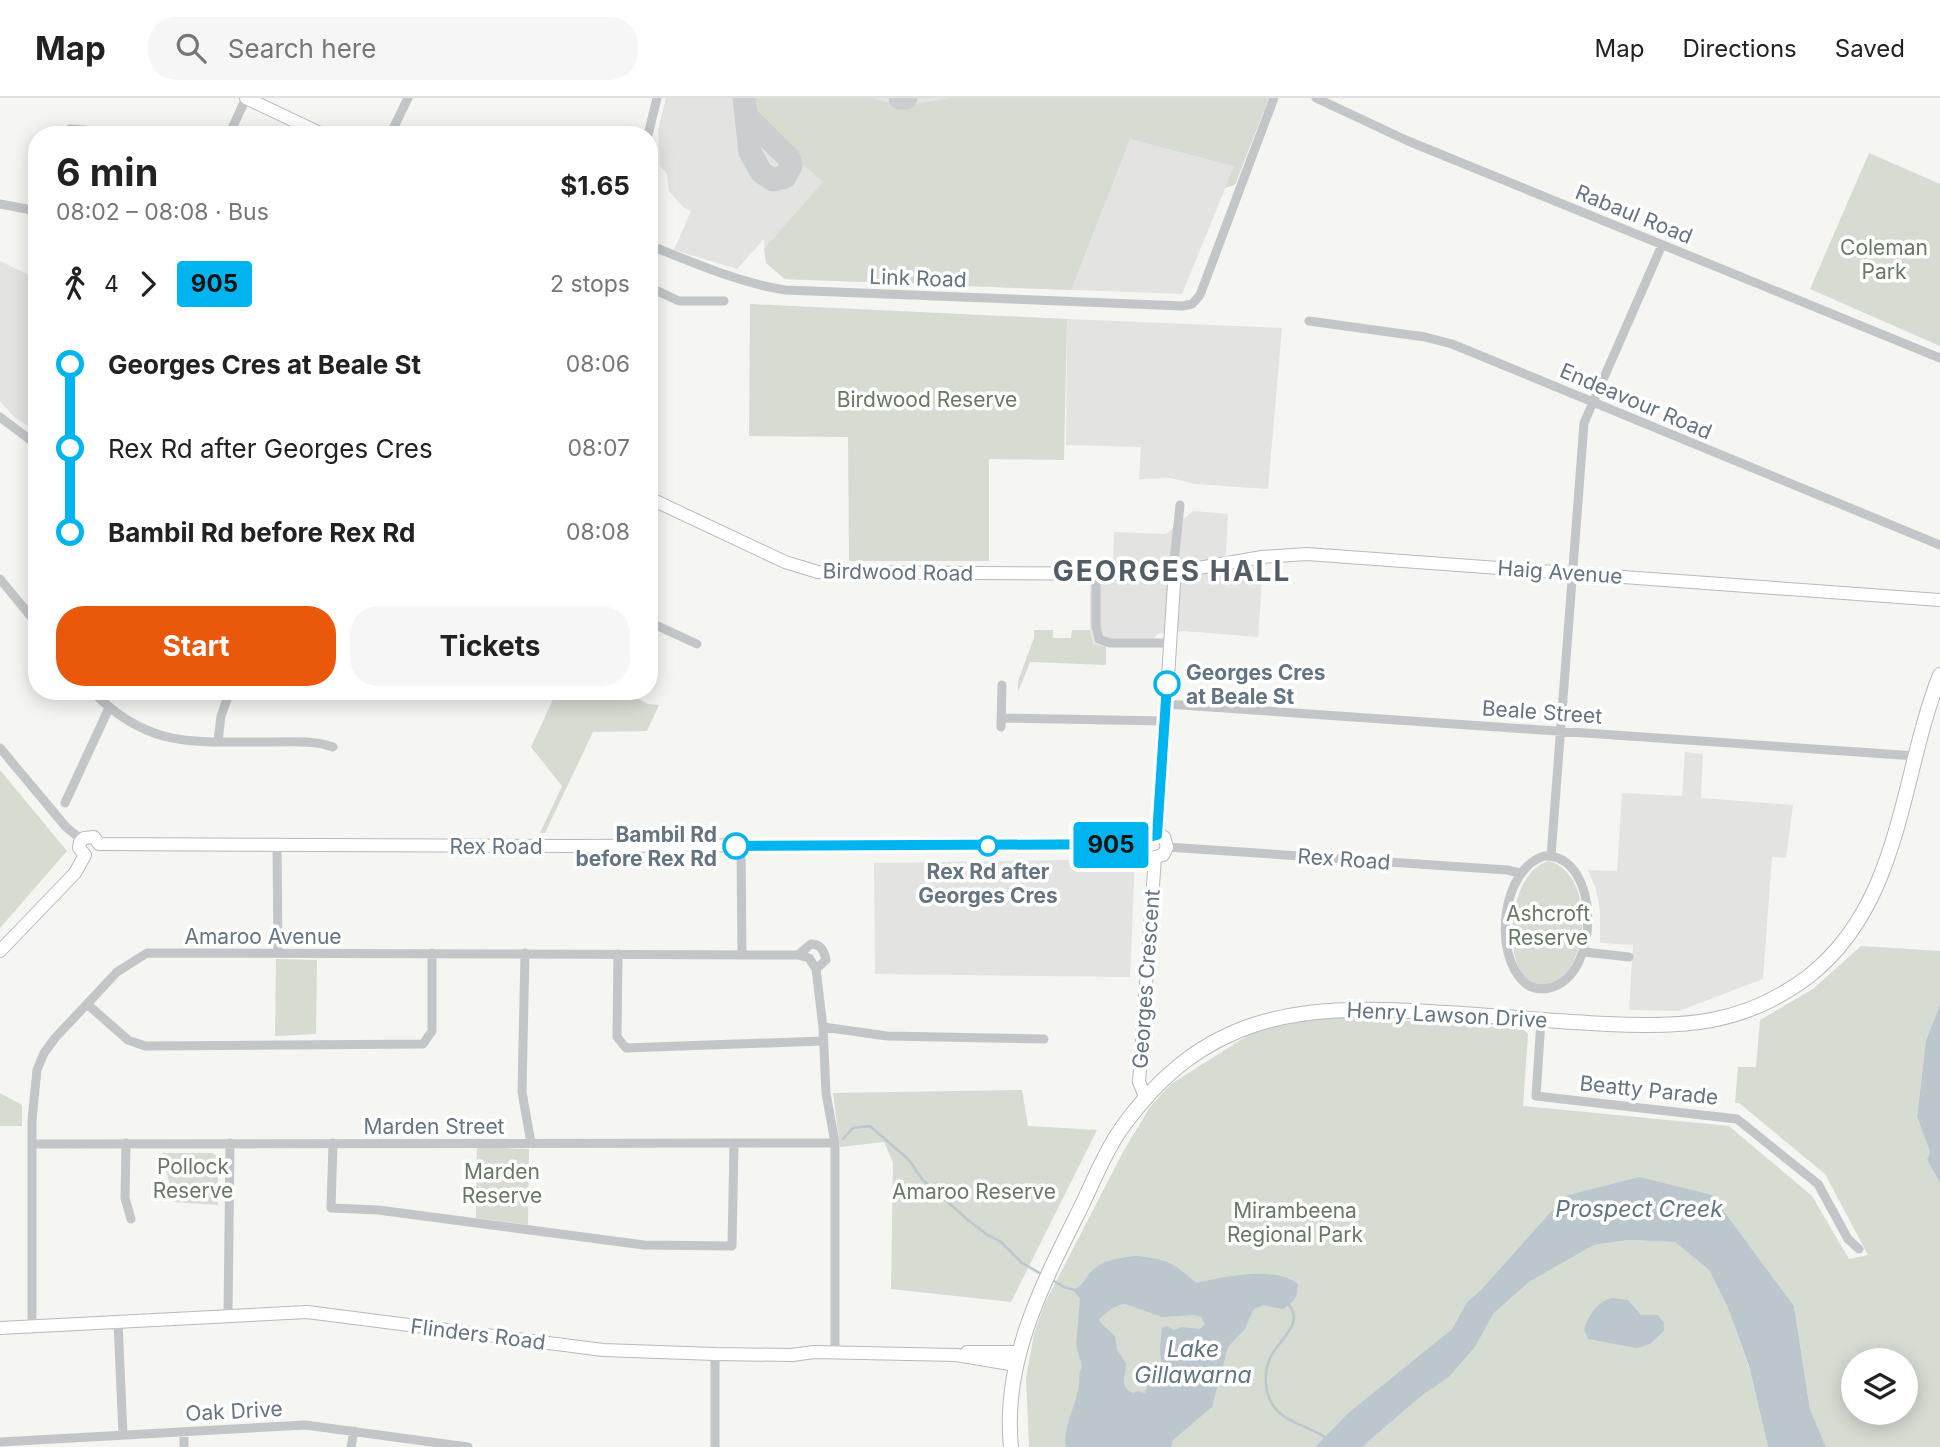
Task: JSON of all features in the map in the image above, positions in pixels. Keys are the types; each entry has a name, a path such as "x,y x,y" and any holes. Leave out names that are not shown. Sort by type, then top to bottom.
{"main road":[{"name":"Henry Lawson Drive","path":"1011,1447 1010,1405 1018,1358 1046,1277 1119,1131 1146,1099 1177,1069 1213,1042 1253,1024 1285,1016 1333,1010 1386,1010 1648,1026 1713,1021 1752,1008 1799,983 1834,953 1864,915 1882,875 1928,706 1940,675"}],"street":[{"path":"233,126 246,98 305,126"},
{"path":"394,126 408,98"},
{"path":"650,126 657,98"},
{"name":"Link Road","path":"658,249 752,282 801,292 1183,306 1192,303 1199,295 1274,98"},
{"name":"Rabaul Road","path":"1316,98 1408,141 1940,358"},
{"path":"0,204 28,209"},
{"path":"1551,856 1583,429 1592,402 1662,244"},
{"path":"658,291 679,301 724,302"},
{"name":"Endeavour Road","path":"1309,321 1443,341 1940,545"},
{"path":"0,417 28,438"},
{"name":"Birdwood Road","path":"658,502 785,562 818,572 1163,572"},
{"path":"1157,835 1174,583 1180,577 1177,566 1180,505"},
{"name":"Haig Avenue","path":"1177,566 1298,554 1940,600"},
{"path":"1174,583 1166,581 1163,572 1167,564 1177,566"},
{"path":"1096,574 1096,626 1100,639 1110,643 1170,643"},
{"path":"0,579 28,612"},
{"path":"658,626 697,644"},
{"path":"1002,685 1002,722 1164,721"},
{"path":"100,700 126,721 156,735 179,740 309,742 333,747"},
{"path":"218,741 222,709 226,700"},
{"name":"Beale Street","path":"1166,704 1916,756"},
{"path":"65,803 109,708"},
{"path":"0,748 66,827 82,840"},
{"path":"1157,835 1164,838 1167,846 1163,855 1155,858 1148,855 1144,844 1149,837 1157,835"},
{"path":"90,836 96,839 100,844 99,851 94,855 85,855 79,848 82,840 90,836"},
{"name":"Rex Road","path":"100,844 1144,844"},
{"path":"277,846 278,953"},
{"path":"741,846 742,955"},
{"name":"Rex Road","path":"1167,846 1520,873"},
{"path":"0,951 75,873 85,855"},
{"path":"1551,856 1564,860 1574,869 1580,881 1588,920 1584,952 1572,973 1553,987 1535,989 1522,981 1512,964 1506,931 1508,904 1520,873 1536,859 1551,856"},
{"name":"Georges Crescent","path":"1146,1099 1139,1082 1155,858"},
{"name":"Amaroo Avenue","path":"32,1326 33,1096 41,1061 55,1038 117,972 147,953 798,955 811,944 816,944 824,950 826,960 816,969 823,1027 826,1093 835,1143 835,1353"},
{"path":"1584,952 1629,957"},
{"path":"87,1004 128,1040 145,1046 423,1044 432,1031 432,953"},
{"path":"525,953 522,1092 531,1143"},
{"path":"618,954 617,1037 626,1048 823,1041"},
{"path":"798,955 809,958 816,969"},
{"name":"Beatty Parade","path":"1541,1020 1536,1096 1737,1119 1818,1184 1848,1239 1859,1249"},
{"path":"823,1027 887,1036 1044,1039"},
{"path":"126,1143 125,1198 131,1219"},
{"path":"228,1316 230,1143"},
{"path":"333,1143 331,1208 378,1210 643,1245 732,1246 734,1143"},
{"name":"Marden Street","path":"32,1144 835,1143"},
{"name":"Flinders Road","path":"0,1328 307,1312 603,1350 1018,1358"},
{"path":"118,1322 123,1434"},
{"path":"715,1354 715,1447"},
{"name":"Oak Drive","path":"0,1442 80,1442 123,1434 305,1425 468,1447"},
{"path":"351,1447 354,1431"},
{"path":"184,1432 184,1447"}],"shaded area":[{"path":"666,98 1267,98 1254,118 1182,294 785,279 766,263 764,239 737,269 674,250 691,211 683,207 669,191 667,174 660,166 658,130"},
{"path":"0,261 28,275 28,426 14,417 0,401"},
{"path":"1067,319 1282,328 1268,489 1195,484 1171,478 1139,479 1141,447 1066,445"},
{"path":"1193,511 1228,514 1225,570 1263,566 1258,637 1184,631 1159,633 1154,638 1154,647 1093,645 1090,630 1090,579 1113,562 1114,532 1166,534"},
{"path":"1685,752 1703,754 1701,798 1793,805 1786,858 1772,857 1763,979 1679,1011 1629,1010 1633,945 1600,943 1600,910 1596,889 1588,870 1617,871 1622,793 1682,796"},
{"path":"1135,859 1130,977 875,974 874,863"}],"green space":[{"path":"748,98 871,98 902,106 950,98 1269,98 1235,185 1225,188 1234,166 1130,139 1071,290 785,279 766,263 764,249 823,182 755,123"},
{"name":"Coleman Park","path":"1869,153 1940,184 1940,346 1810,289"},
{"name":"Birdwood Reserve","path":"750,304 1067,319 1064,460 989,459 989,561 849,561 848,437 749,436"},
{"path":"1034,630 1053,630 1053,638 1071,638 1072,630 1090,630 1093,645 1106,647 1106,665 1030,662 1018,692 1018,681 1034,638"},
{"path":"553,700 640,700 659,705 647,731 593,732 545,833 540,833 562,786 531,747"},
{"path":"0,770 67,851 0,928"},
{"name":"Ashcroft Reserve","path":"1549,861 1566,871 1576,887 1582,908 1582,930 1569,970 1556,982 1539,986 1527,980 1518,967 1513,948 1512,927 1523,885 1534,870"},
{"name":"Mirambeena Regional Park","path":"1861,946 1940,951 1940,1005 1926,1040 1917,1117 1930,1152 1927,1160 1940,1183 1940,1447 1826,1447 1810,1409 1794,1306 1712,1195 1482,1289 1467,1302 1452,1329 1348,1413 1315,1447 1029,1447 1026,1378 1034,1334 1045,1303 1123,1152 1150,1107 1171,1084 1255,1031 1314,1017 1353,1017 1523,1029 1528,1034 1523,1106 1729,1126 1812,1196 1849,1259 1868,1255 1825,1174 1739,1103 1735,1103 1738,1067 1756,1067 1760,1020 1813,989"},
{"path":"276,959 317,960 316,1034 275,1036"},
{"name":"Amaroo Reserve","path":"1022,1090 1028,1126 1097,1130 1011,1302 891,1289 893,1162 884,1142 840,1147 833,1093"},
{"path":"0,1093 22,1105 22,1126 0,1126"},
{"name":"Marden Reserve","path":"477,1147 529,1149 528,1225 476,1218"},
{"name":"Pollock Reserve","path":"162,1153 212,1153 217,1156 218,1162 218,1205 174,1202"},
{"path":"1628,1240 1675,1242 1709,1270 1728,1308 1749,1367 1768,1447 1362,1447 1420,1397 1449,1377 1475,1347 1494,1313 1529,1282 1594,1245"}],"water":[{"path":"1940,1005 1940,1183 1927,1160 1930,1152 1917,1117 1926,1040"},
{"name":"Prospect Creek","path":"1639,1177 1712,1195 1794,1306 1810,1409 1826,1447 1768,1447 1749,1366 1728,1308 1709,1270 1675,1242 1628,1240 1594,1245 1529,1282 1494,1313 1475,1347 1449,1377 1420,1397 1362,1447 1315,1447 1348,1413 1452,1329 1467,1302 1482,1289 1565,1196"},
{"name":"Lake Gillawarna","path":"1137,1256 1170,1263 1196,1283 1248,1274 1276,1275 1298,1284 1297,1292 1293,1301 1283,1309 1263,1305 1253,1310 1245,1329 1228,1347 1212,1407 1173,1440 1171,1447 1066,1447 1066,1433 1082,1367 1076,1345 1080,1299 1073,1290 1099,1265","holes":["1122,1304 1162,1317 1194,1315 1201,1317 1205,1324 1200,1329 1182,1327 1174,1330 1167,1326 1162,1328 1162,1374 1151,1377 1145,1393 1133,1393 1124,1384 1126,1364 1117,1349 1115,1336 1099,1319"]},
{"path":"1613,1298 1628,1300 1641,1315 1658,1315 1664,1323 1664,1331 1650,1344 1637,1348 1588,1339 1584,1330 1591,1314 1598,1305"}],"waterway":[{"path":"843,1139 853,1128 870,1126 909,1160 922,1179 968,1220 1001,1242 1022,1263 1043,1275"},
{"path":"1052,1280 1075,1290"},
{"path":"1289,1305 1294,1319 1271,1356 1266,1383 1269,1396 1279,1413 1326,1438"}],"taxiway":[{"path":"744,98 750,152 761,172 773,180 785,177 791,166 789,158 746,116"},
{"path":"900,98 906,98"}],"bus line":[{"name":"905","path":"736,846 1144,844 1149,837 1157,835 1167,684"}],"place":[{"name":"Georges Cres at Beale St","path":"1167,684"},
{"name":"Bambil Rd before Rex Rd","path":"736,846"},
{"name":"Rex Rd after Georges Cres","path":"988,846"}],"district":[{"name":"GEORGES HALL","path":"1172,571"}]}
